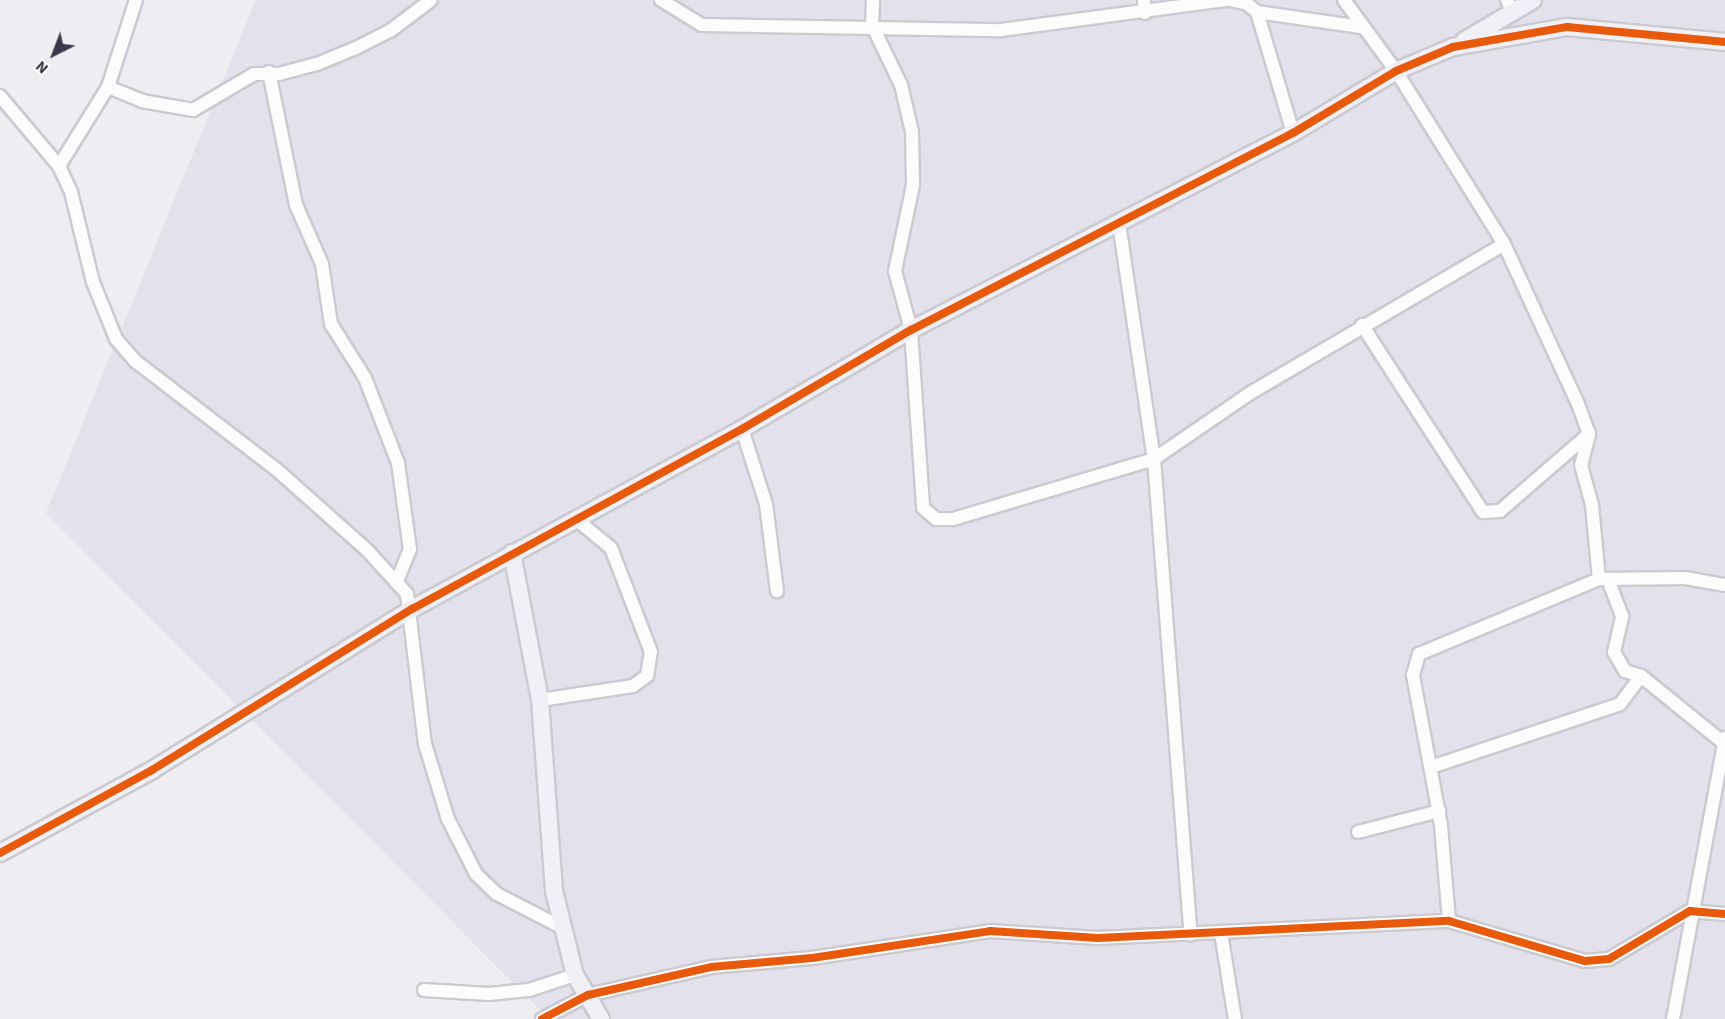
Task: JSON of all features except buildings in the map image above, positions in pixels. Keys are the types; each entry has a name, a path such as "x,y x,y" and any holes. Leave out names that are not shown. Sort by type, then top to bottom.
{"street":[{"path":"59,166 108,87 136,0"},
{"path":"108,87 142,101 193,110 217,100 239,79 317,64 356,48 390,31 431,0"},
{"path":"661,0 702,25 872,25 1001,30 1145,14 1228,0 1246,3 1257,12 1361,27"},
{"path":"873,0 872,25 901,85 912,132 913,185 895,271 911,330 923,508 936,519 953,519 1155,459 1362,325 1504,244"},
{"path":"1144,0 1145,14"},
{"path":"1344,0 1361,27 1396,70 1504,244 1589,434 1581,465 1592,505 1603,579 1622,616 1614,652 1625,671 1641,676 1724,742 1690,911 1673,1019"},
{"path":"1453,47 1510,6 1533,0"},
{"path":"1257,12 1293,133"},
{"path":"0,853 152,770 412,609 742,429 911,330 1293,133 1396,70 1453,47 1568,27 1725,42"},
{"path":"269,72 296,205 322,264 331,324 365,378 398,463 410,549 397,581"},
{"path":"0,96 59,166 82,226 103,314 116,339 135,361 276,469 397,581 412,609 425,744 448,819 476,873 497,894 561,927"},
{"path":"1119,223 1155,459 1191,935"},
{"path":"1362,325 1483,512 1500,511 1589,434"},
{"path":"742,429 766,504 777,591"},
{"path":"540,700 633,686 647,676 651,652 610,548 576,519"},
{"path":"512,553 540,700 554,891 561,927 575,975 601,1019"},
{"path":"1449,921 1439,811 1413,675 1419,654 1603,579 1684,578 1725,585"},
{"path":"1431,767 1620,705 1641,676"},
{"path":"1358,832 1439,811"},
{"path":"542,1019 588,995 711,967 812,958 990,931 1098,938 1449,921 1585,961 1609,959 1690,911 1725,914"},
{"path":"1221,933 1235,1019"},
{"path":"424,990 489,994 529,990 575,975"}],"shaded area":[{"path":"256,0 1725,0 1725,1019 549,1019 46,513"}],"cycle path":[{"path":"0,853 152,770 412,609 742,429 911,330 1293,133 1396,71 1453,47 1567,27 1725,42"},
{"path":"542,1019 588,995 711,967 812,958 990,931 1098,938 1449,921 1585,961 1609,959 1690,911 1725,914"}]}
